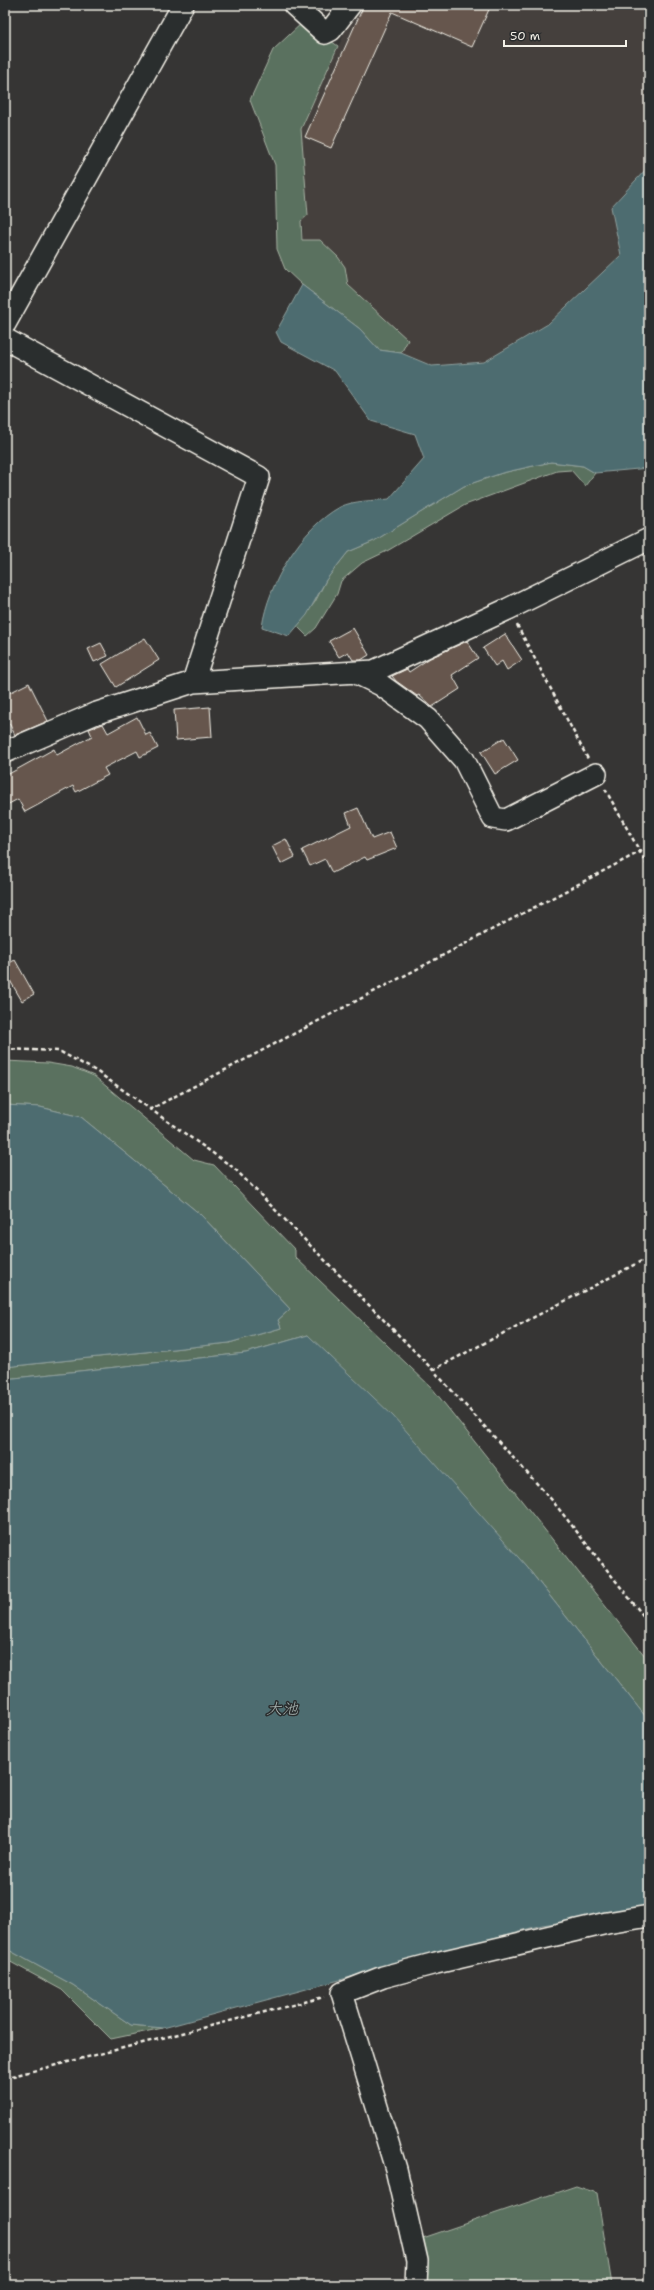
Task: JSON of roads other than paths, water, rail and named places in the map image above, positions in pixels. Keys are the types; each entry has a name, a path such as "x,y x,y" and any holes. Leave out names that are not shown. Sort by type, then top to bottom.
{"street":[{"path":"5,324 183,5"},
{"path":"294,5 325,33 331,30 350,5"},
{"path":"5,339 259,477 193,682"},
{"path":"5,752 94,714 193,682 374,671 508,609 649,539"},
{"path":"356,673 381,685 428,719 464,760 493,818 506,820 596,774"},
{"path":"416,2285 417,2261 396,2169 342,1993 383,1977 436,1963 607,1924 649,1916"}],"water":[{"path":"649,166 649,468 595,473 583,466 551,462 502,473 464,486 374,541 348,552 326,580 307,615 289,636 262,627 265,610 279,576 300,543 312,529 326,516 340,507 358,502 389,499 424,459 415,434 371,421 335,371 281,342 276,332 302,285 360,329 379,350 401,353 432,366 484,362 548,324 621,255 611,207"},
{"path":"5,1105 40,1107 81,1117 201,1215 290,1309 278,1320 281,1328 229,1343 5,1367"},
{"name":"大池","path":"308,1335 393,1416 526,1566 649,1721 649,1909 542,1925 163,2028 131,2025 73,1985 5,1948 5,1379 246,1353"}]}
